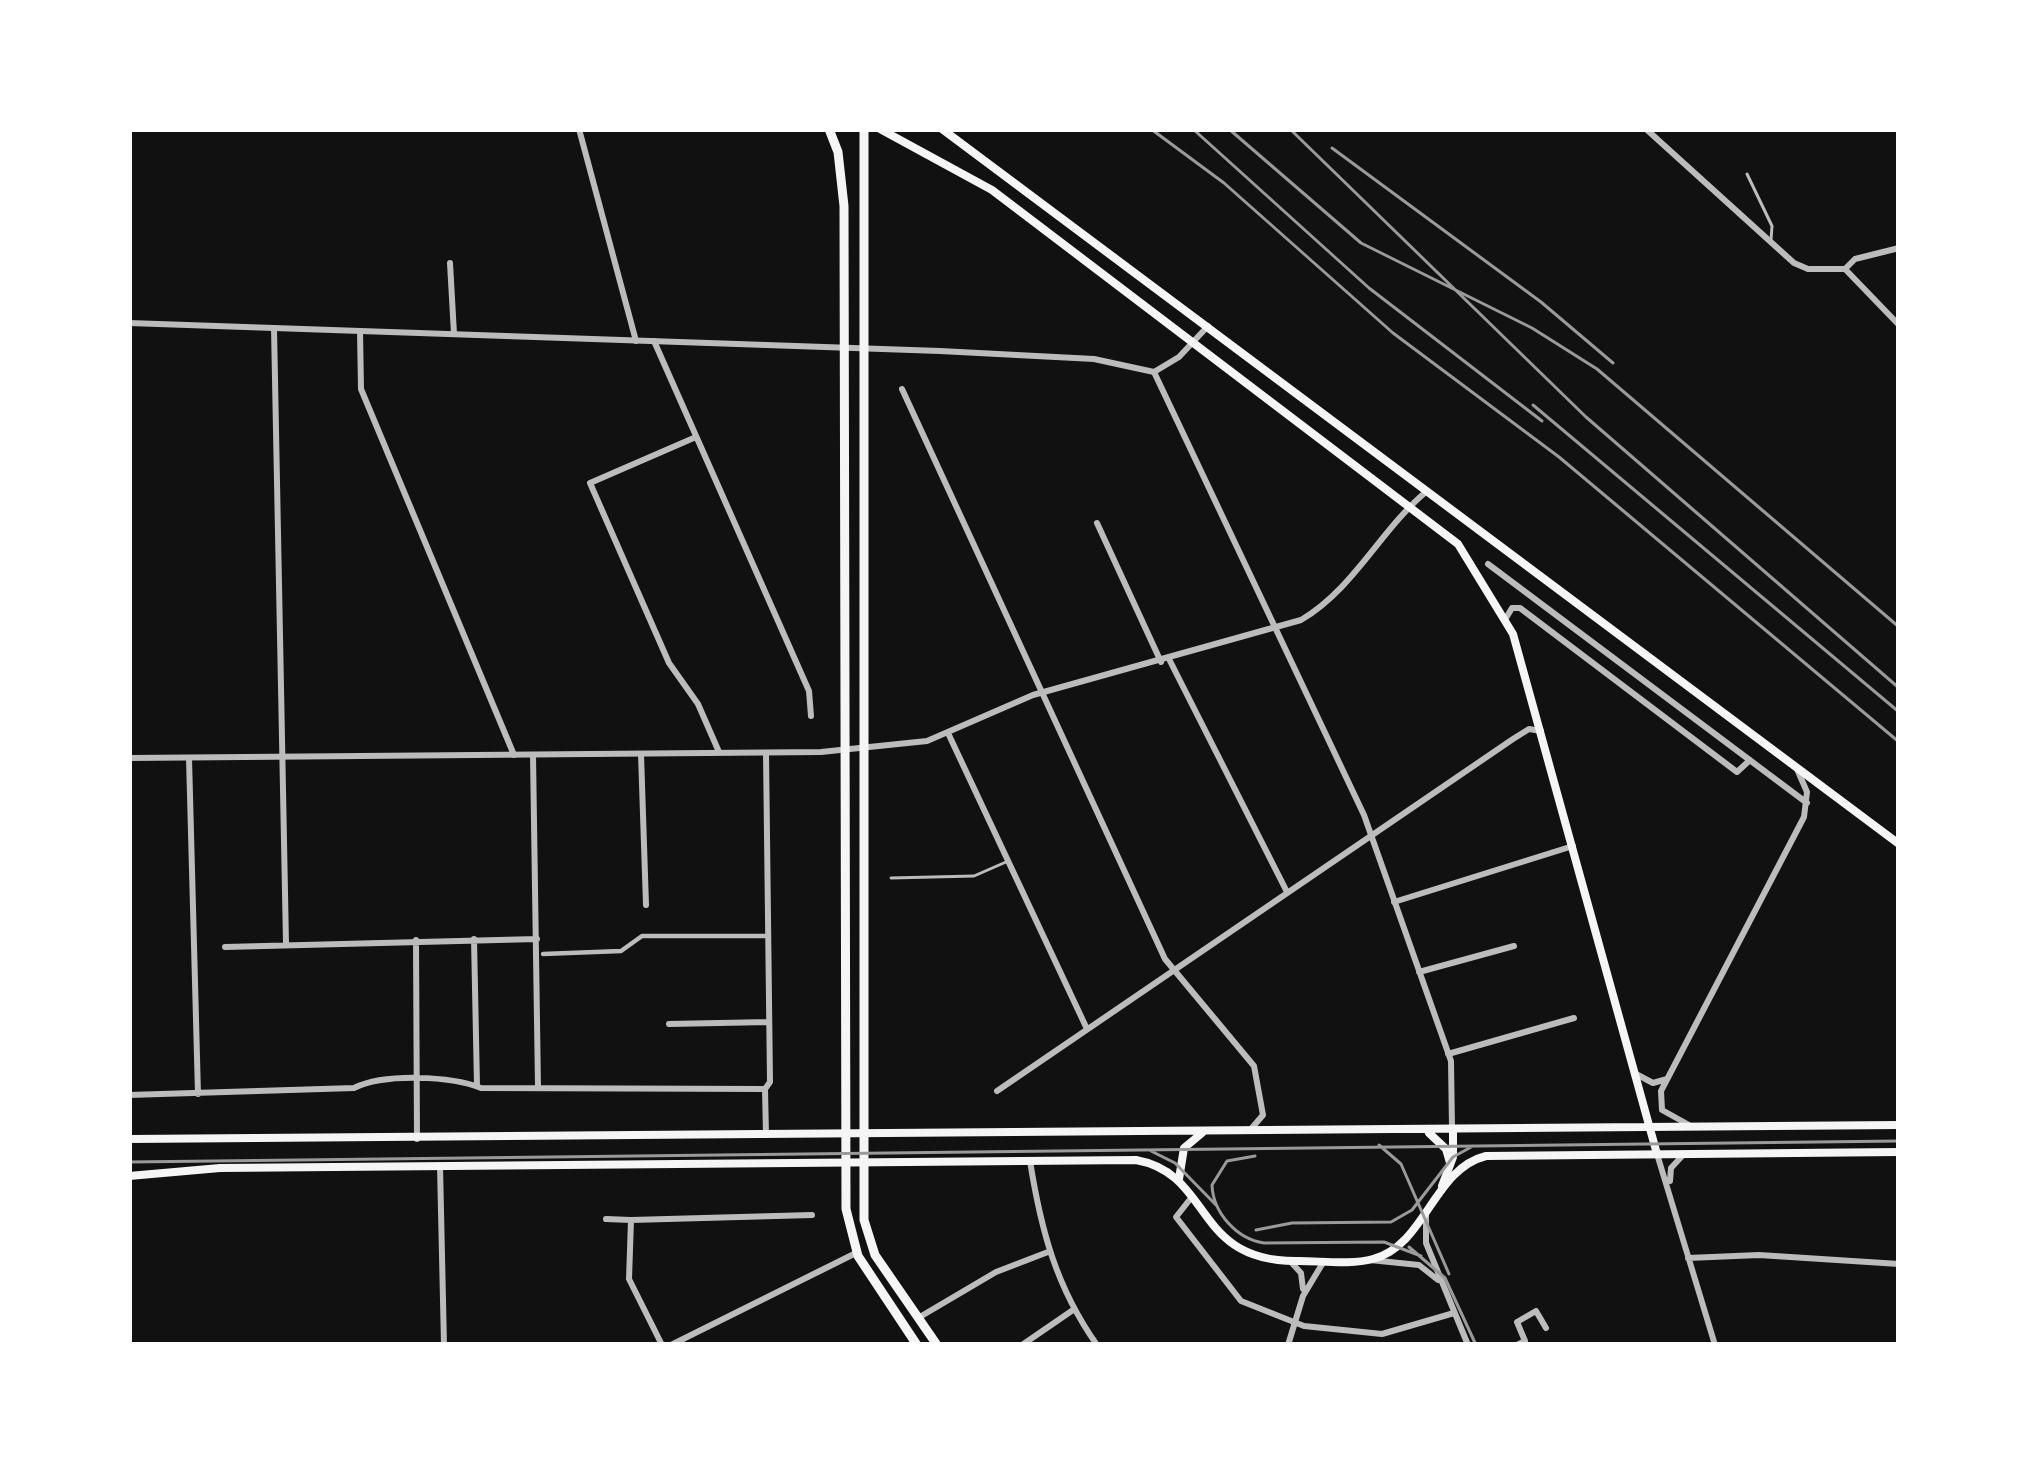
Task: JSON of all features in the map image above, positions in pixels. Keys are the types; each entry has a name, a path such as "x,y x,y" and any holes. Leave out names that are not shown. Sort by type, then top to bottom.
{"main road":[{"path":"829,129 843,187 847,1221 856,1253 917,1345"},
{"path":"864,129 864,1165 869,1244 937,1345"},
{"path":"880,129 980,182 1454,539 1506,618 1657,1154"},
{"path":"903,140 907,129"},
{"path":"942,129 1899,844"},
{"path":"129,1139 1899,1125"},
{"path":"1421,1130 1446,1149 1448,1170"},
{"path":"1439,1195 1453,1130"},
{"path":"1179,1182 1182,1151 1204,1132"},
{"path":"129,1176 220,1168 1141,1160 1179,1182 1233,1248 1259,1260 1290,1262 1370,1260 1406,1238 1464,1165 1480,1157 1899,1152"}],"street":[{"path":"579,129 636,340"},
{"path":"1646,129 1808,269 1845,269 1855,259 1899,248"},
{"path":"450,263 454,334"},
{"path":"1845,269 1899,325"},
{"path":"129,323 1094,358 1154,372 1195,343 1208,326"},
{"path":"274,328 286,943"},
{"path":"361,331 361,389 514,755"},
{"path":"654,341 809,691 812,716"},
{"path":"1154,372 1279,629 1371,836 1448,1054 1453,1130"},
{"path":"902,388 1173,971 1254,1066 1263,1115 1246,1131"},
{"path":"696,437 590,483 669,664 698,704 720,753"},
{"path":"129,758 847,752 914,745 1045,692 1279,629 1327,602 1427,491"},
{"path":"1097,523 1287,893"},
{"path":"1488,564 1807,802"},
{"path":"1506,618 1514,607 1520,608 1737,772 1750,760"},
{"path":"997,1091 1513,739 1532,729 1541,731"},
{"path":"948,733 1087,1029"},
{"path":"766,752 770,1022 766,1135"},
{"path":"533,754 538,1087"},
{"path":"641,754 646,905"},
{"path":"189,758 198,1094"},
{"path":"1689,1125 1662,1110 1666,1079 1807,802 1797,769"},
{"path":"1394,902 1573,846"},
{"path":"543,953 621,951 641,936 769,936"},
{"path":"474,939 477,1087"},
{"path":"225,947 537,939"},
{"path":"416,940 417,1139"},
{"path":"1420,972 1514,946"},
{"path":"194,947 205,947"},
{"path":"1448,1054 1574,1018"},
{"path":"669,1024 770,1022"},
{"path":"1634,1071 1653,1083 1666,1079"},
{"path":"129,1095 416,1081 464,1081 477,1087 765,1089"},
{"path":"1657,1154 1714,1345"},
{"path":"1671,1191 1670,1170 1684,1154"},
{"path":"1030,1160 1048,1252 1073,1310 1097,1345"},
{"path":"440,1166 444,1345"},
{"path":"1191,1198 1176,1215 1241,1301 1326,1332 1382,1334 1454,1313"},
{"path":"1427,1211 1426,1243 1468,1345"},
{"path":"606,1219 812,1215"},
{"path":"632,1220 629,1280 662,1345"},
{"path":"917,1318 996,1272 1048,1252"},
{"path":"671,1345 856,1253"},
{"path":"1688,1258 1759,1255 1899,1264"},
{"path":"1370,1260 1419,1265 1441,1283"},
{"path":"1288,1345 1303,1296 1324,1261"},
{"path":"1290,1262 1302,1277 1303,1296"},
{"path":"1022,1345 1073,1310"},
{"path":"1517,1345 1525,1341 1517,1322 1525,1314 1536,1311 1546,1328"}],"lane":[{"path":"1747,174 1772,226 1771,241"},
{"path":"891,878 974,876 1008,861"}],"tram line":[{"path":"129,1162 1899,1141"},
{"path":"1379,1145 1401,1164 1449,1274"},
{"path":"1412,1210 1453,1157 1473,1146"},
{"path":"1149,1150 1175,1163 1217,1206"},
{"path":"1255,1156 1227,1161 1212,1185 1222,1215 1245,1236 1264,1243 1384,1242 1421,1256"},
{"path":"1256,1230 1292,1223 1391,1222 1412,1210"},
{"path":"1409,1247 1445,1278 1476,1345"}],"railway":[{"path":"1151,129 1224,183 1393,333 1559,457 1899,742"},
{"path":"1193,129 1369,288 1542,421"},
{"path":"1229,129 1361,243 1532,328 1597,369 1899,627"},
{"path":"1290,129 1586,417 1899,688"},
{"path":"1332,148 1541,302 1613,363"},
{"path":"1533,405 1899,712"}]}
